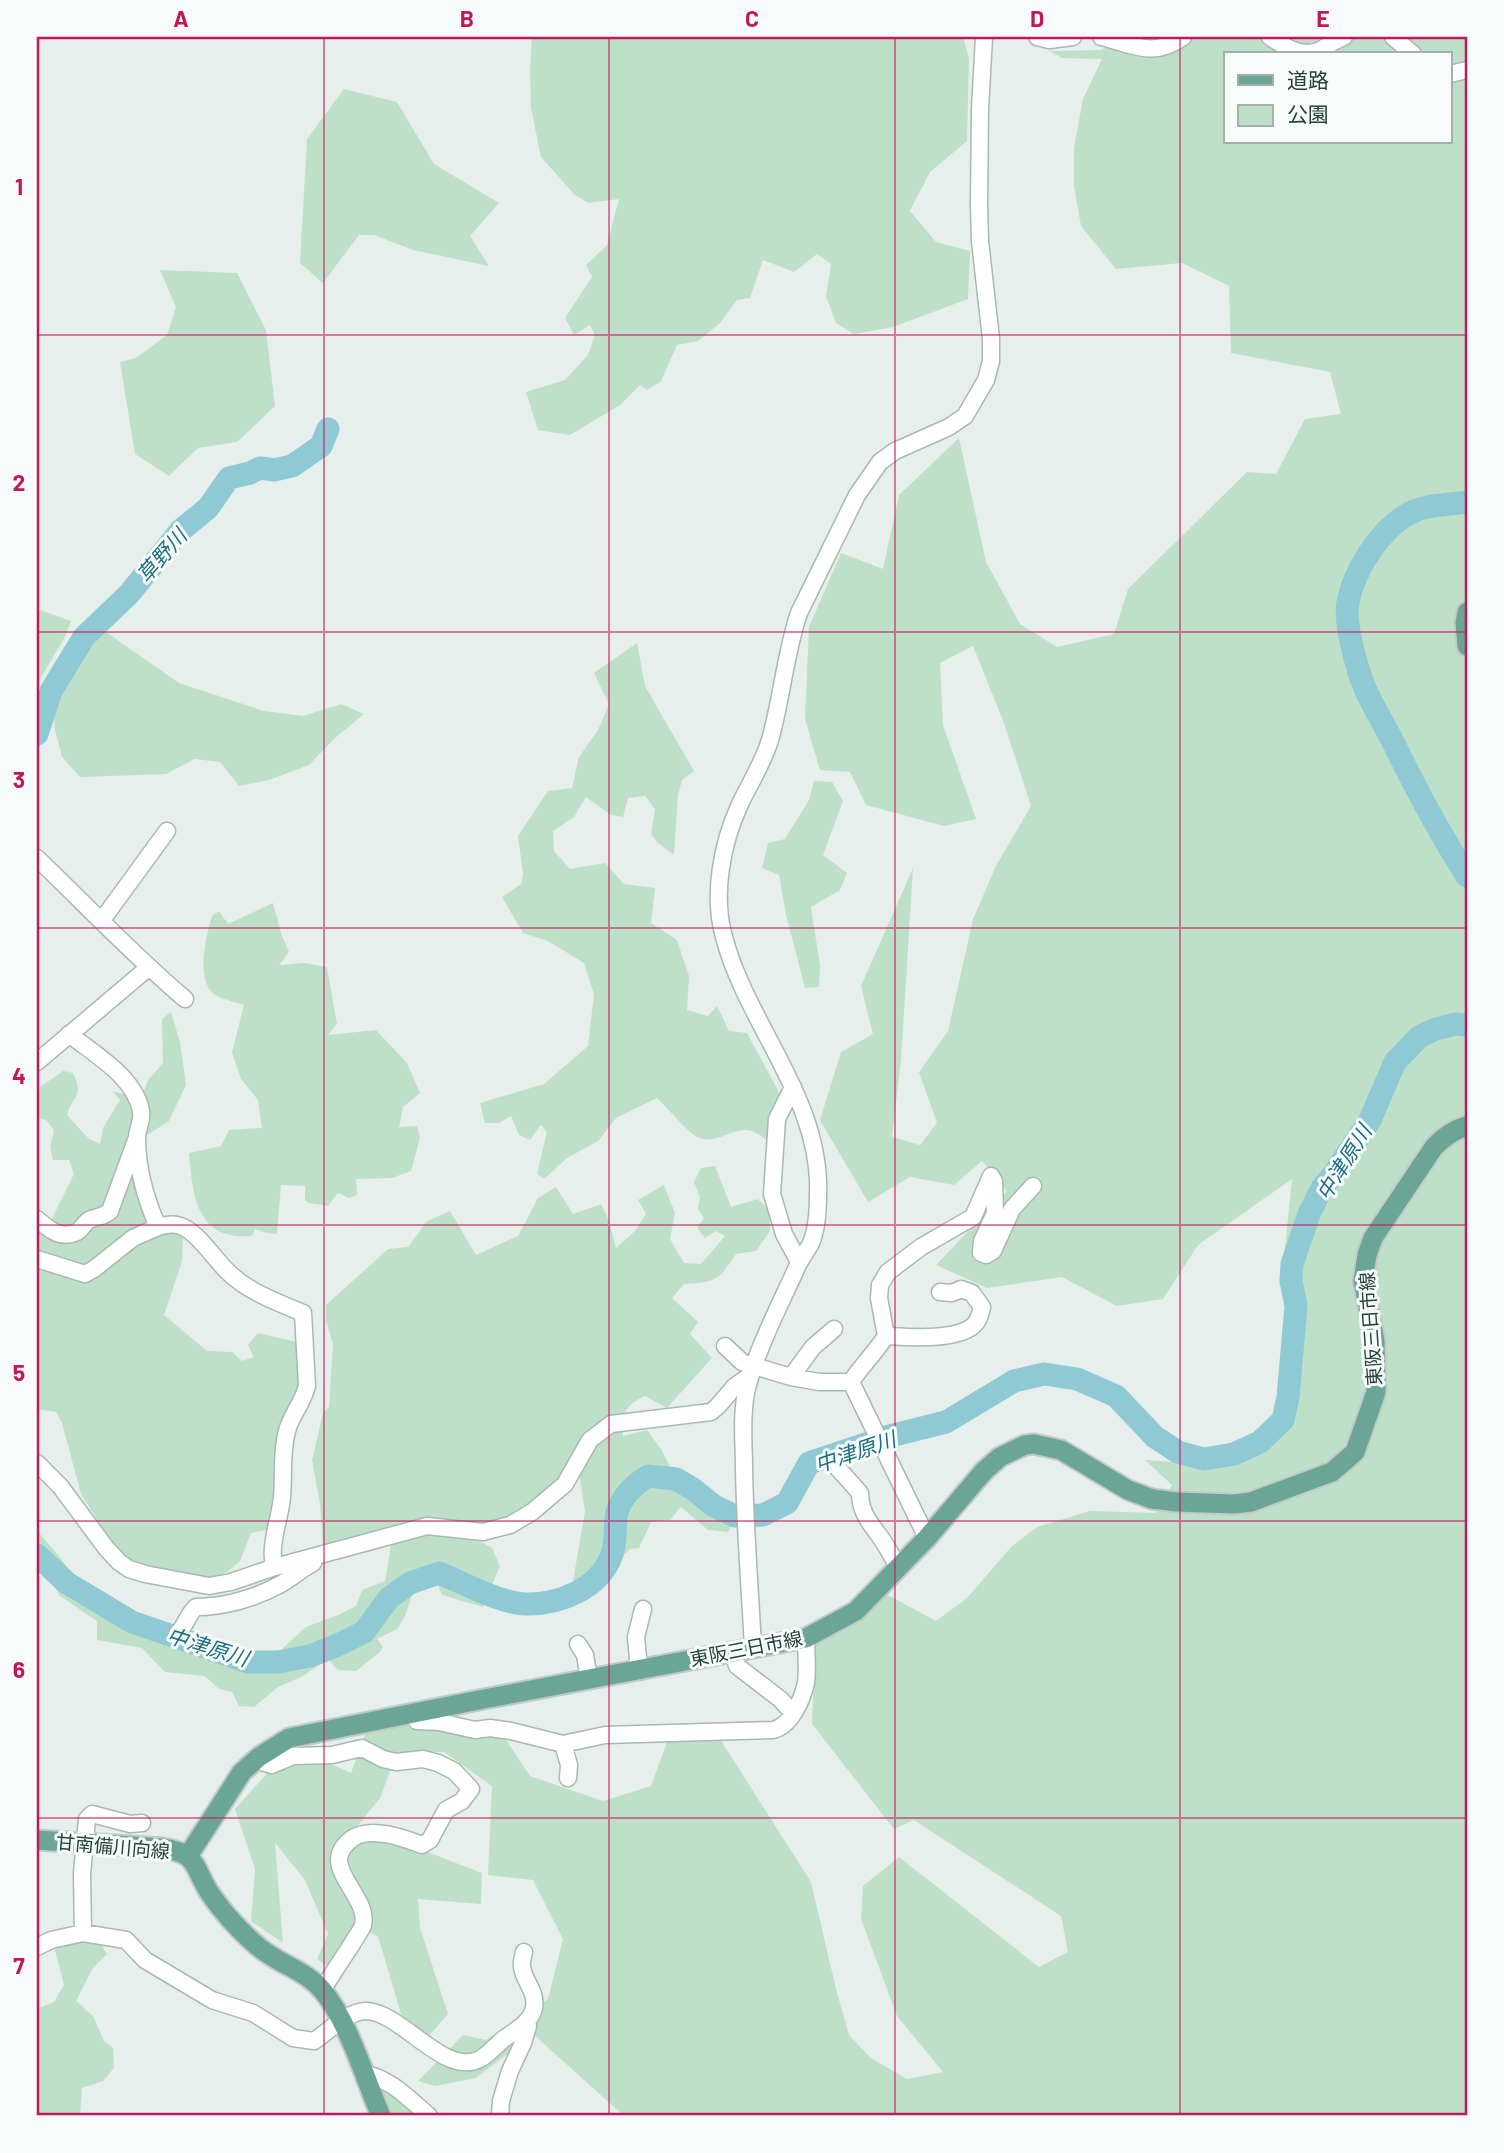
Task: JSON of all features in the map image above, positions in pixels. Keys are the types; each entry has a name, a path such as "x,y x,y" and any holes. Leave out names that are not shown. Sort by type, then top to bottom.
{"main road":[{"path":"1467,612 1467,646"},
{"name":"東阪三日市線","path":"188,1856 242,1772 259,1757 289,1738 806,1638 856,1611 928,1538 984,1471 1000,1457 1025,1445 1034,1444 1061,1450 1128,1490 1152,1499 1177,1502 1251,1502 1332,1472 1355,1452 1376,1392 1375,1341 1363,1281 1373,1238 1434,1147 1444,1137 1467,1126"},
{"name":"甘南備川向線","path":"37,1840 170,1849 188,1856"},
{"path":"188,1856 210,1893 244,1934 264,1951 313,1981 322,1990 342,2022 381,2116"}],"street":[{"path":"793,1713 780,1699 737,1666 743,1650 747,1536 743,1413 752,1371 815,1230 818,1171 807,1123 793,1087 743,986 723,936 718,902 726,846 739,806 770,738 799,613 857,495 880,462 895,451 949,427 965,416 986,380 991,339 980,241 979,205 984,37"},
{"path":"1037,37 1049,40 1073,37"},
{"path":"1101,37 1139,49 1165,47 1183,37"},
{"path":"1270,37 1301,52"},
{"path":"1314,52 1344,37"},
{"path":"1393,37 1411,52"},
{"path":"102,920 167,831"},
{"path":"37,858 148,968 185,999"},
{"path":"37,1062 148,968"},
{"path":"37,1219 56,1234 64,1235 78,1232 87,1221 107,1215 137,1137 142,1113 131,1087 69,1034"},
{"path":"793,1087 777,1119 772,1194 784,1234 799,1262"},
{"path":"137,1137 144,1190 158,1227"},
{"path":"850,1382 886,1336 879,1298 880,1285 888,1272 922,1247 973,1217 991,1176 994,1181 995,1213 982,1241 981,1253 986,1255 993,1251 1012,1209 1032,1186"},
{"path":"37,1259 85,1274 133,1238 169,1224 181,1225 190,1231 229,1273 262,1296 303,1313 307,1386 305,1396 293,1414 287,1430 282,1460 282,1497 272,1557 274,1567"},
{"path":"886,1336 912,1338 960,1333 972,1327 979,1319 982,1307 972,1293 961,1289 952,1293 940,1292"},
{"path":"791,1377 813,1346 834,1329"},
{"path":"725,1346 752,1371 819,1382 850,1382"},
{"path":"37,1463 60,1486 119,1562 129,1569 145,1574 209,1586 427,1526 483,1532 510,1525 532,1512 565,1484 590,1440 611,1424 711,1412 752,1371"},
{"path":"850,1382 928,1538"},
{"path":"835,1465 860,1493 862,1509 899,1568"},
{"path":"852,1518 873,1528"},
{"path":"177,1634 183,1628 188,1614 196,1607 228,1604 276,1587 316,1561 316,1556"},
{"path":"639,1669 636,1637 643,1609"},
{"path":"413,1712 417,1721 424,1723 475,1730 490,1728 511,1731 563,1744 605,1735 773,1730 782,1728 793,1713 806,1684 806,1638"},
{"path":"578,1644 585,1655 589,1678"},
{"path":"563,1744 569,1765 568,1778"},
{"path":"259,1757 272,1765 293,1756 332,1755 362,1748 383,1759 396,1762 423,1759 438,1762 454,1771 471,1788 462,1801 446,1810 430,1840 422,1845 384,1834 358,1835 345,1844 339,1858 341,1875 363,1911 363,1926 322,1990"},
{"path":"83,1933 81,1901 87,1819 92,1814 130,1825 142,1823"},
{"path":"37,1947 51,1940 83,1933 126,1940 145,1960 212,2000 253,2013 293,2038 314,2041 351,2015 362,2011 382,2014 436,2052 456,2060 467,2061 479,2060 524,2023 534,2010 534,1997 521,1965 524,1952"},
{"path":"500,2116 501,2101 510,2071 528,2025 524,2023"},
{"path":"363,2073 391,2084 429,2116"}],"green space":[{"path":"532,37 963,37 969,58 967,141 930,172 910,211 936,242 970,251 968,299 893,327 854,334 836,323 826,296 831,264 817,254 794,272 763,260 750,298 737,300 720,323 698,341 677,345 661,381 647,390 640,385 620,405 570,435 538,430 526,392 565,380 588,355 595,335 590,325 574,335 565,318 592,277 586,265 607,245 619,199 588,203 574,194 541,157 531,108"},
{"path":"1115,37 1467,37 1467,2116 624,2116 533,2034 476,2078 435,2086 418,2081 463,2035 486,2040 548,1999 563,1939 533,1880 488,1875 492,1786 444,1752 397,1752 380,1798 355,1829 412,1846 482,1873 481,1904 418,1899 420,1928 448,2014 427,2038 401,2014 378,1936 353,1925 329,1968 317,1959 328,1934 305,1880 275,1843 283,1943 251,1921 255,1869 235,1809 272,1768 317,1758 351,1773 366,1732 393,1724 504,1737 530,1776 603,1801 651,1786 667,1742 720,1739 811,1882 849,2035 871,2058 907,2079 943,2072 897,2016 861,1919 863,1886 899,1857 1039,1967 1068,1952 1061,1916 914,1820 894,1829 812,1724 815,1641 886,1594 936,1621 967,1598 1012,1546 1037,1527 1090,1511 1156,1513 1172,1485 1145,1460 1229,1466 1272,1442 1292,1416 1297,1347 1285,1248 1292,1179 1198,1245 1163,1299 1117,1306 1062,1277 987,1288 936,1265 1007,1191 982,1161 954,1185 910,1177 868,1202 820,1120 841,1052 873,1034 861,986 913,868 901,1060 892,1137 920,1145 937,1123 919,1072 948,1031 973,919 996,866 1031,806 1004,723 973,646 940,663 943,725 976,819 944,826 866,805 850,772 820,770 805,719 809,627 841,553 883,569 899,495 959,438 986,562 1020,624 1057,647 1114,634 1128,589 1247,472 1276,474 1305,419 1341,414 1330,372 1231,353 1229,286 1182,263 1116,269 1081,226 1074,187 1074,148 1083,99 1102,59 1062,58 1049,51 1101,50 1118,40"},
{"path":"344,89 397,102 434,164 499,203 470,236 489,266 413,250 374,235 359,235 323,283 300,263 307,139"},
{"path":"160,270 237,273 266,330 275,406 237,442 198,448 169,476 135,454 120,362 136,358 167,335 176,307"},
{"path":"37,611 71,621 65,637 37,684"},
{"path":"96,625 179,683 264,711 303,716 341,704 364,714 335,738 309,765 269,780 239,786 220,762 195,759 166,774 80,777 62,757 55,730 52,697 64,663"},
{"path":"637,643 645,686 694,771 682,780 678,795 674,855 651,834 655,809 645,796 628,798 623,817 611,815 586,797 574,817 553,831 554,851 570,869 605,863 624,884 655,888 651,923 677,940 689,976 687,1010 708,1016 717,1006 729,1031 747,1033 782,1098 768,1142 748,1130 740,1130 715,1139 697,1137 657,1098 616,1118 598,1141 567,1158 544,1179 537,1174 547,1132 541,1125 530,1140 519,1135 511,1116 499,1123 485,1123 480,1103 544,1084 588,1046 594,994 584,963 548,941 523,933 502,897 521,884 523,874 518,836 548,791 572,788 579,757 598,730 609,704 594,673"},
{"path":"814,781 832,782 843,801 823,855 847,873 840,890 811,907 820,966 819,987 805,988 786,915 779,875 762,868 768,843 785,839 809,800"},
{"path":"273,903 289,952 279,965 304,963 327,967 337,1024 328,1035 376,1030 407,1063 420,1093 403,1107 399,1127 417,1126 420,1138 411,1171 392,1178 356,1179 357,1195 349,1198 338,1193 328,1206 305,1200 305,1186 281,1185 277,1234 255,1229 252,1236 235,1236 218,1230 208,1223 202,1213 194,1190 189,1153 221,1146 229,1130 262,1128 258,1100 241,1079 232,1053 244,1005 217,996 210,990 204,971 205,947 212,916 219,911 228,924"},
{"path":"171,1012 180,1042 186,1085 169,1121 132,1145 148,1223 175,1229 183,1237 182,1261 164,1315 207,1351 232,1352 242,1361 254,1357 248,1345 258,1333 297,1342 303,1387 271,1529 251,1533 240,1561 227,1572 208,1581 131,1562 111,1542 81,1494 62,1423 56,1412 37,1409 37,1226 47,1229 74,1174 69,1160 53,1160 50,1147 54,1130 46,1120 37,1118 40,1087 63,1071 73,1073 78,1092 67,1115 89,1139 100,1144 103,1128 120,1100 112,1091 141,1099 148,1080 163,1063 162,1019"},
{"path":"715,1166 731,1207 758,1199 769,1210 770,1231 756,1251 736,1254 716,1278 684,1284 672,1298 698,1322 690,1334 712,1358 667,1408 645,1396 633,1403 624,1416 623,1436 647,1430 661,1449 684,1494 733,1521 728,1532 708,1530 681,1507 670,1520 651,1522 639,1548 630,1549 622,1557 621,1535 604,1538 603,1560 594,1576 573,1581 585,1512 580,1478 567,1468 536,1502 513,1517 472,1537 492,1548 500,1566 483,1607 442,1595 437,1582 430,1581 414,1589 405,1616 397,1629 377,1639 383,1647 380,1652 356,1671 338,1670 328,1659 303,1676 278,1687 254,1707 239,1706 232,1692 219,1689 205,1676 165,1672 142,1648 97,1640 97,1621 60,1596 45,1571 37,1564 39,1533 69,1570 103,1599 147,1621 202,1640 228,1663 264,1665 306,1627 356,1606 362,1590 385,1581 391,1546 353,1540 323,1545 320,1504 312,1460 323,1413 329,1407 333,1344 326,1321 326,1305 388,1249 408,1247 427,1221 450,1211 476,1255 518,1236 538,1198 556,1187 573,1214 601,1204 616,1248 635,1231 646,1214 638,1200 664,1185 675,1213 670,1239 684,1263 701,1264 725,1236 716,1231 705,1238 697,1228 704,1218 698,1209 700,1197 694,1182 701,1168"},
{"path":"81,1937 101,1944 107,1954 93,1968 76,2001 93,2016 104,2041 113,2048 114,2068 103,2081 82,2088 80,2116 37,2116 37,2009 54,2002 64,1985 53,1943"},
{"path":"379,2086 416,2116 391,2116"}],"waterway":[{"name":"草野川","path":"37,734 51,691 84,637 129,594 181,530 208,508 229,478 260,468 274,470 292,466 321,446 328,429"},
{"name":"中津原川","path":"1467,502 1431,506 1399,520 1370,551 1356,577 1347,609 1351,642 1364,686 1429,812 1467,876"},
{"name":"中津原川","path":"37,1555 67,1583 132,1622 248,1662 278,1662 310,1656 364,1632 389,1598 410,1583 439,1573 514,1603 551,1602 577,1592 598,1577 606,1566 614,1549 619,1506 629,1491 648,1476 676,1479 714,1506 735,1516 763,1515 787,1503 809,1463 890,1436 946,1422 1014,1381 1044,1374 1077,1379 1116,1396 1155,1437 1178,1452 1204,1459 1234,1454 1260,1442 1283,1420 1288,1397 1296,1306 1291,1281 1292,1264 1309,1214 1322,1188 1370,1120 1395,1062 1419,1037 1455,1024 1467,1025"}]}
